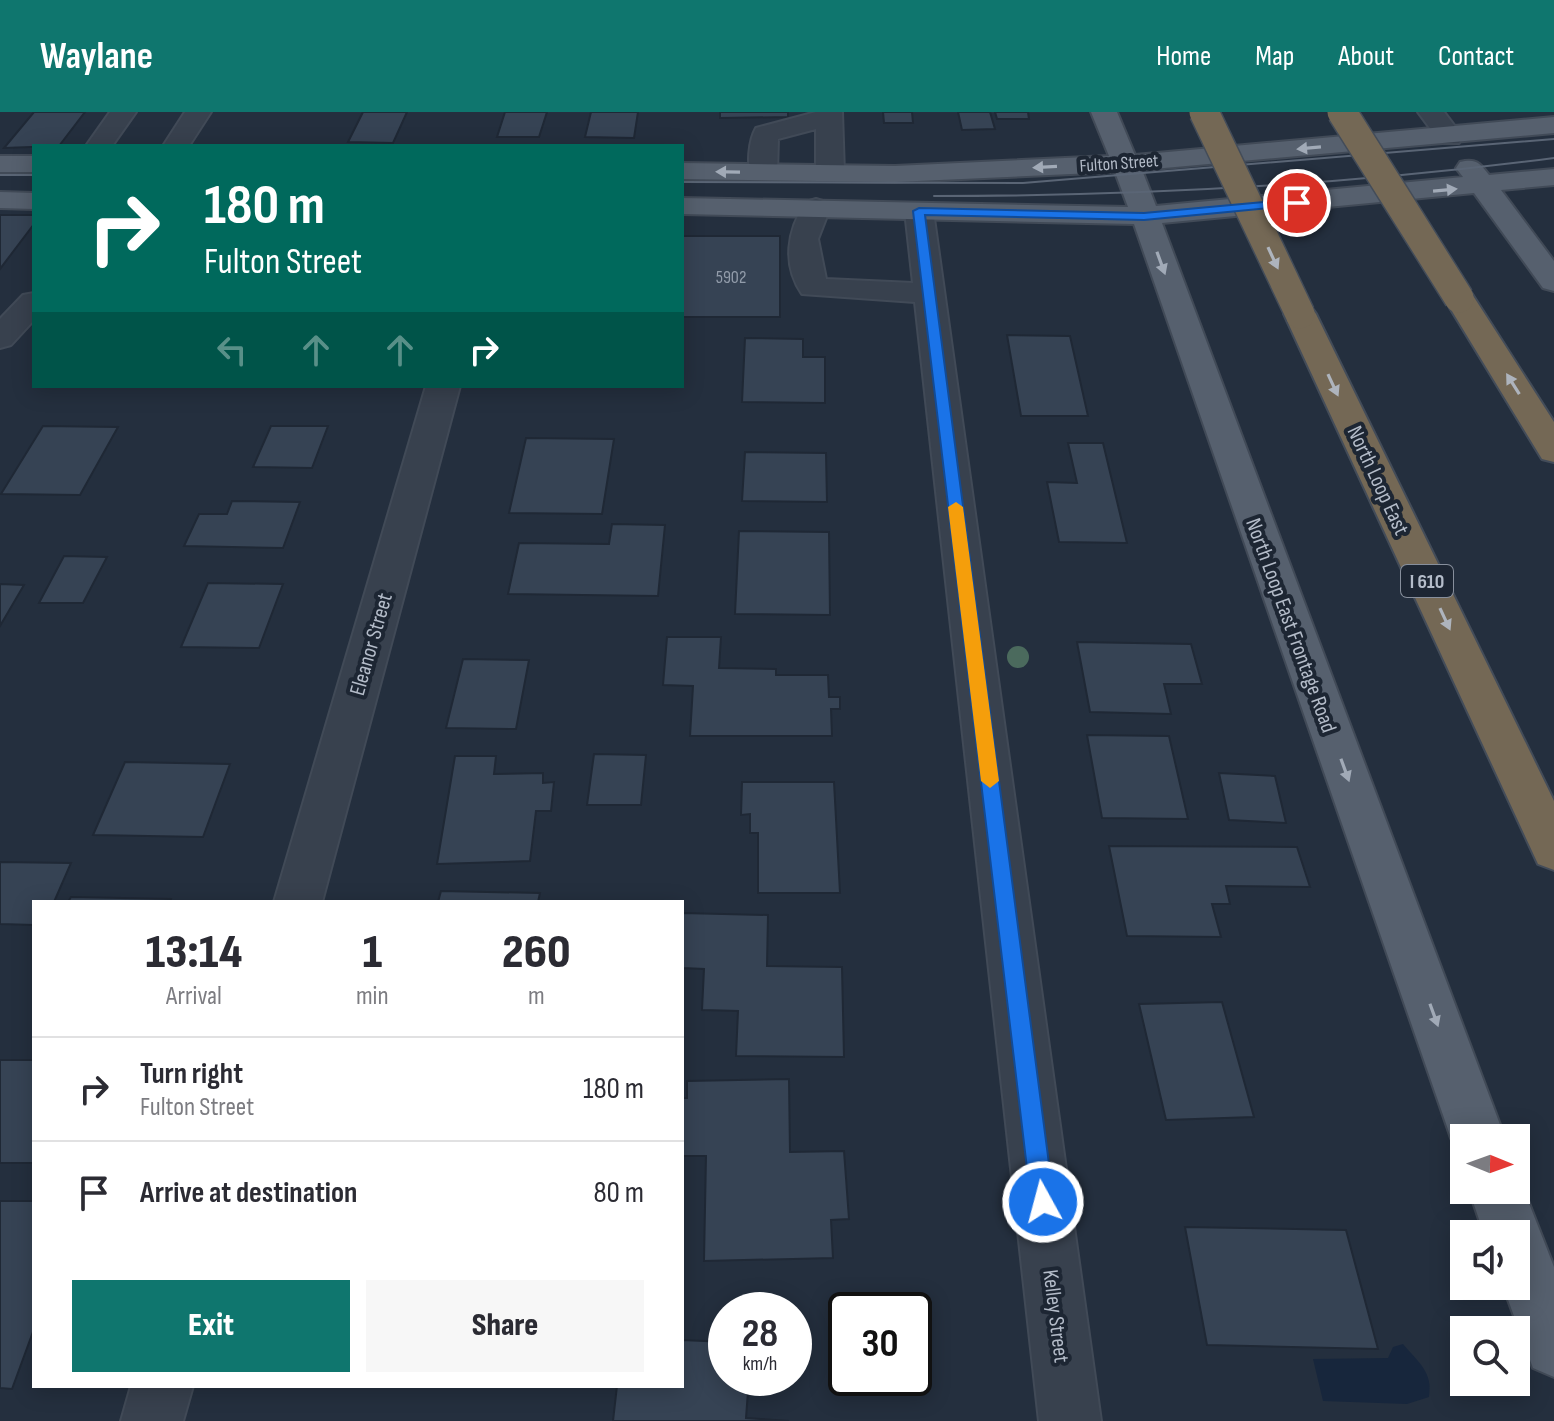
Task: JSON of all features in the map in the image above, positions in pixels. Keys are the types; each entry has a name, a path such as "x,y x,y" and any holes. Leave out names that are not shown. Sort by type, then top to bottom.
{"highway":[{"name":"North Loop East","path":"1204,112 1554,849"},
{"path":"1342,112 1554,450"}],"main road":[{"name":"North Loop East Frontage Road","path":"1104,112 1473,1124"},
{"name":"Fulton Street","path":"684,171 895,174 1123,164 1450,137 1554,125"},
{"path":"1450,137 1554,282"},
{"path":"0,164 32,164"},
{"path":"684,206 1144,216 1554,177"},
{"path":"0,200 32,201"},
{"path":"1530,1281 1554,1347"}],"street":[{"path":"100,144 123,112"},
{"path":"177,144 198,112"},
{"path":"1431,112 1450,137"},
{"path":"763,172 765,134 829,115 830,173"},
{"path":"816,208 802,230 802,250 813,288 929,293"},
{"name":"Kelley Street","path":"919,211 1070,1421"},
{"path":"0,338 32,304"},
{"name":"Eleanor Street","path":"299,900 442,388"},
{"path":"152,1421 161,1388"}],"water":[{"path":"1403,1344 1427,1374 1429,1397 1407,1404 1323,1401 1313,1359 1388,1358 1393,1347"}],"building":[{"path":"34,112 85,112 61,144 4,148"},
{"path":"363,112 407,112 393,143 348,142"},
{"path":"505,112 547,112 539,137 497,137"},
{"path":"591,112 638,112 634,138 585,137"},
{"path":"720,112 788,112 788,117 720,118"},
{"path":"883,112 912,112 913,123 884,123"},
{"path":"958,112 990,112 995,129 962,130"},
{"path":"995,112 1028,112 1029,119 997,119"},
{"path":"0,215 32,215 32,227 0,269"},
{"path":"684,236 780,236 780,317 684,317"},
{"path":"1007,335 1070,336 1088,416 1021,416"},
{"path":"745,338 803,339 803,357 825,357 825,403 742,402"},
{"path":"43,426 118,427 80,495 1,494"},
{"path":"271,426 328,426 312,468 253,467"},
{"path":"526,438 614,439 602,514 509,513"},
{"path":"1068,443 1103,443 1127,543 1059,542 1047,482 1077,483"},
{"path":"745,452 826,453 827,502 742,501"},
{"path":"232,501 300,502 283,548 184,546 199,514 227,514"},
{"path":"612,524 665,525 658,596 508,594 519,543 609,544"},
{"path":"739,531 829,532 830,615 735,614"},
{"path":"64,556 107,557 83,603 39,603"},
{"path":"208,583 283,584 259,648 181,647"},
{"path":"0,584 24,585 0,626"},
{"path":"667,637 721,637 719,668 776,669 776,675 828,675 829,697 840,697 840,709 831,709 832,736 690,736 693,686 663,685"},
{"path":"1077,642 1191,644 1202,684 1164,684 1171,714 1090,712"},
{"path":"463,659 529,660 516,729 446,728"},
{"path":"1087,735 1169,736 1188,819 1102,818"},
{"path":"594,754 646,755 641,805 587,805"},
{"path":"455,756 496,756 494,774 543,773 543,783 554,782 551,811 536,811 530,861 437,864"},
{"path":"125,762 230,764 203,837 93,835"},
{"path":"1219,773 1275,776 1286,823 1229,820"},
{"path":"742,782 834,782 840,893 758,893 758,833 750,833 750,814 741,815"},
{"path":"1109,846 1297,847 1310,887 1226,886 1230,904 1212,904 1221,937 1127,936"},
{"path":"0,862 71,863 55,900 32,900 32,925 0,924"},
{"path":"441,891 540,893 538,900 439,900"},
{"path":"71,897 171,899 171,900 69,900"},
{"path":"684,913 768,915 767,966 842,967 844,1057 736,1056 738,1011 702,1010 704,969 684,968"},
{"path":"1222,1002 1254,1117 1166,1120 1139,1004"},
{"path":"0,1060 32,1060 32,1163 0,1163"},
{"path":"789,1079 790,1152 844,1151 849,1219 831,1220 833,1258 704,1261 706,1156 684,1156 687,1081"},
{"path":"0,1201 32,1201 32,1334 12,1389 0,1388"},
{"path":"1185,1227 1346,1230 1378,1349 1207,1345"},
{"path":"684,1340 708,1341 708,1396 748,1396 746,1418 789,1421 613,1421 617,1388 684,1388"}],"tram line":[{"path":"684,182 1023,183 1554,139"},
{"path":"934,196 1090,194 1245,187 1399,175 1554,158"},
{"path":"0,175 32,175"}],"slow traffic":[{"path":"956,507 990,781"}],"route":[{"path":"1043,1202 919,211 1144,216 1297,203"}]}
